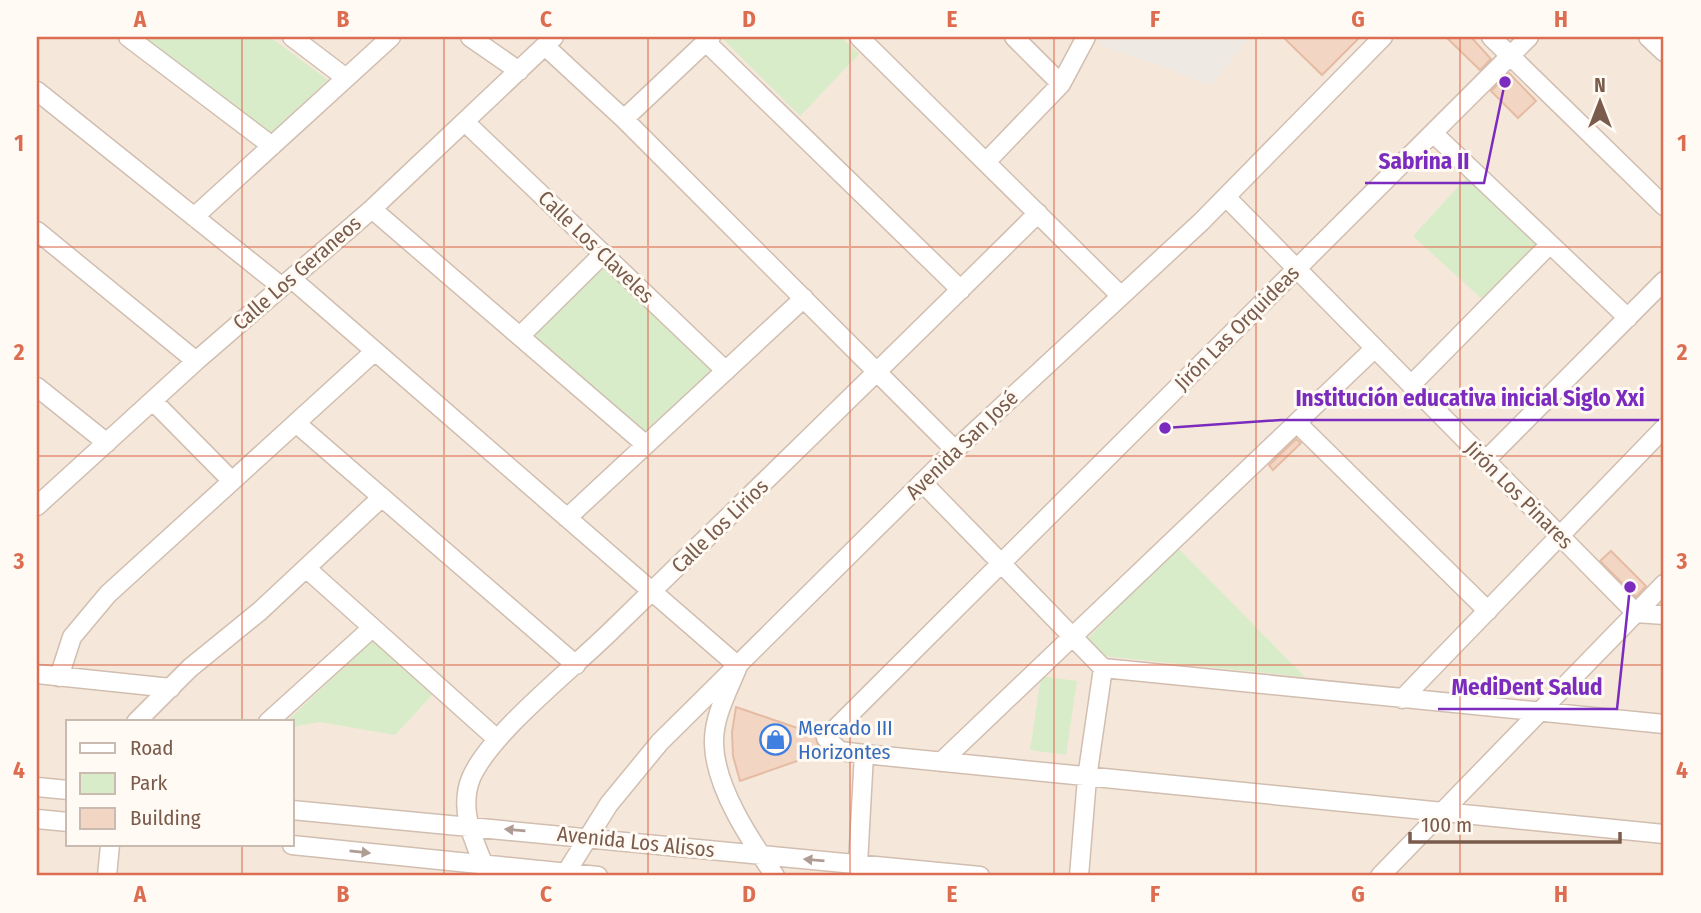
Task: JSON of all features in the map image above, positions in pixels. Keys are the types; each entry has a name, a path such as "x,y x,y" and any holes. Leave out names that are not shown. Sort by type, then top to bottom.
{"street":[{"path":"128,37 272,146"},
{"path":"292,37 346,78"},
{"path":"194,217 391,37"},
{"path":"470,37 519,71"},
{"path":"859,37 1119,295"},
{"path":"1014,37 1061,84"},
{"path":"986,162 1061,84 1086,37"},
{"name":"Avenida San José","path":"564,875 624,783 660,742 955,450 1226,197 1383,37"},
{"path":"1491,37 1664,206"},
{"name":"Jirón Las Orquideas","path":"864,754 841,751 826,738 1529,37"},
{"path":"1648,37 1664,52"},
{"path":"624,119 709,39 961,289"},
{"path":"550,41 624,119 955,450"},
{"name":"Calle Los Geraneos","path":"37,506 196,361 372,209 550,41"},
{"path":"37,91 194,217 287,283 375,351 738,666 719,711 714,743 719,774 749,838 775,876"},
{"name":"Calle Los Claveles","path":"466,123 726,371"},
{"path":"1433,133 1628,318"},
{"name":"Jirón Los Pinares","path":"1226,197 1636,613"},
{"path":"372,209 646,444"},
{"name":"Calle los Lirios","path":"484,864 467,825 470,781 497,739 576,666 1038,214"},
{"path":"37,231 196,361"},
{"path":"1411,385 1550,244"},
{"path":"520,336 603,254"},
{"path":"1486,460 1664,281"},
{"path":"567,518 804,298"},
{"path":"941,762 1375,348"},
{"path":"59,677 72,637 108,594 375,351"},
{"path":"37,387 107,443"},
{"path":"153,401 232,481"},
{"path":"296,423 576,666"},
{"path":"1297,423 1488,611"},
{"path":"1402,699 1664,428"},
{"path":"922,482 1074,635 1103,668 1664,724"},
{"path":"138,720 382,496"},
{"path":"306,568 497,739"},
{"path":"1380,876 1664,583"},
{"path":"1636,613 1664,615"},
{"path":"270,720 372,628"},
{"path":"1079,876 1087,778 1103,668"},
{"path":"37,674 171,688"},
{"path":"859,864 864,754 1664,834"},
{"path":"37,787 66,790"},
{"name":"Avenida Los Alisos","path":"294,810 588,836 968,876"},
{"path":"37,819 66,822"},
{"name":"Avenida Los Alisos","path":"294,845 484,864 564,875 598,876"},
{"path":"107,876 110,846"}],"shaded area":[{"path":"37,37 1664,37 1664,876 37,876"},
{"path":"1103,37 1250,37 1212,85 1100,45"}],"green space":[{"path":"142,37 270,37 328,80 267,137"},
{"path":"841,37 859,54 800,116 722,38"},
{"path":"1470,174 1539,242 1482,299 1413,236"},
{"path":"595,254 717,371 646,436 524,328"},
{"path":"1177,547 1305,677 1103,656 1087,639"},
{"path":"373,640 434,693 395,735 320,722 294,727 294,720 288,720"},
{"path":"1041,676 1077,681 1066,755 1030,750"}],"building":[{"path":"1283,37 1360,37 1322,75"},
{"path":"1446,37 1471,37 1491,59 1480,70"},
{"path":"1509,73 1536,101 1518,118 1491,91"},
{"path":"1296,439 1301,443 1273,470 1269,465"},
{"path":"1611,551 1646,586 1636,597 1600,561"},
{"name":"Mercado III Horizontes","path":"736,707 815,734 820,753 740,781 733,756 732,732"}],"place":[{"name":"Sabrina II","path":"1505,82"},
{"name":"Institución educativa inicial Siglo Xxi","path":"1165,428"},
{"name":"MediDent Salud","path":"1630,587"},
{"name":"Mercado III Horizontes","path":"775,740"}]}
